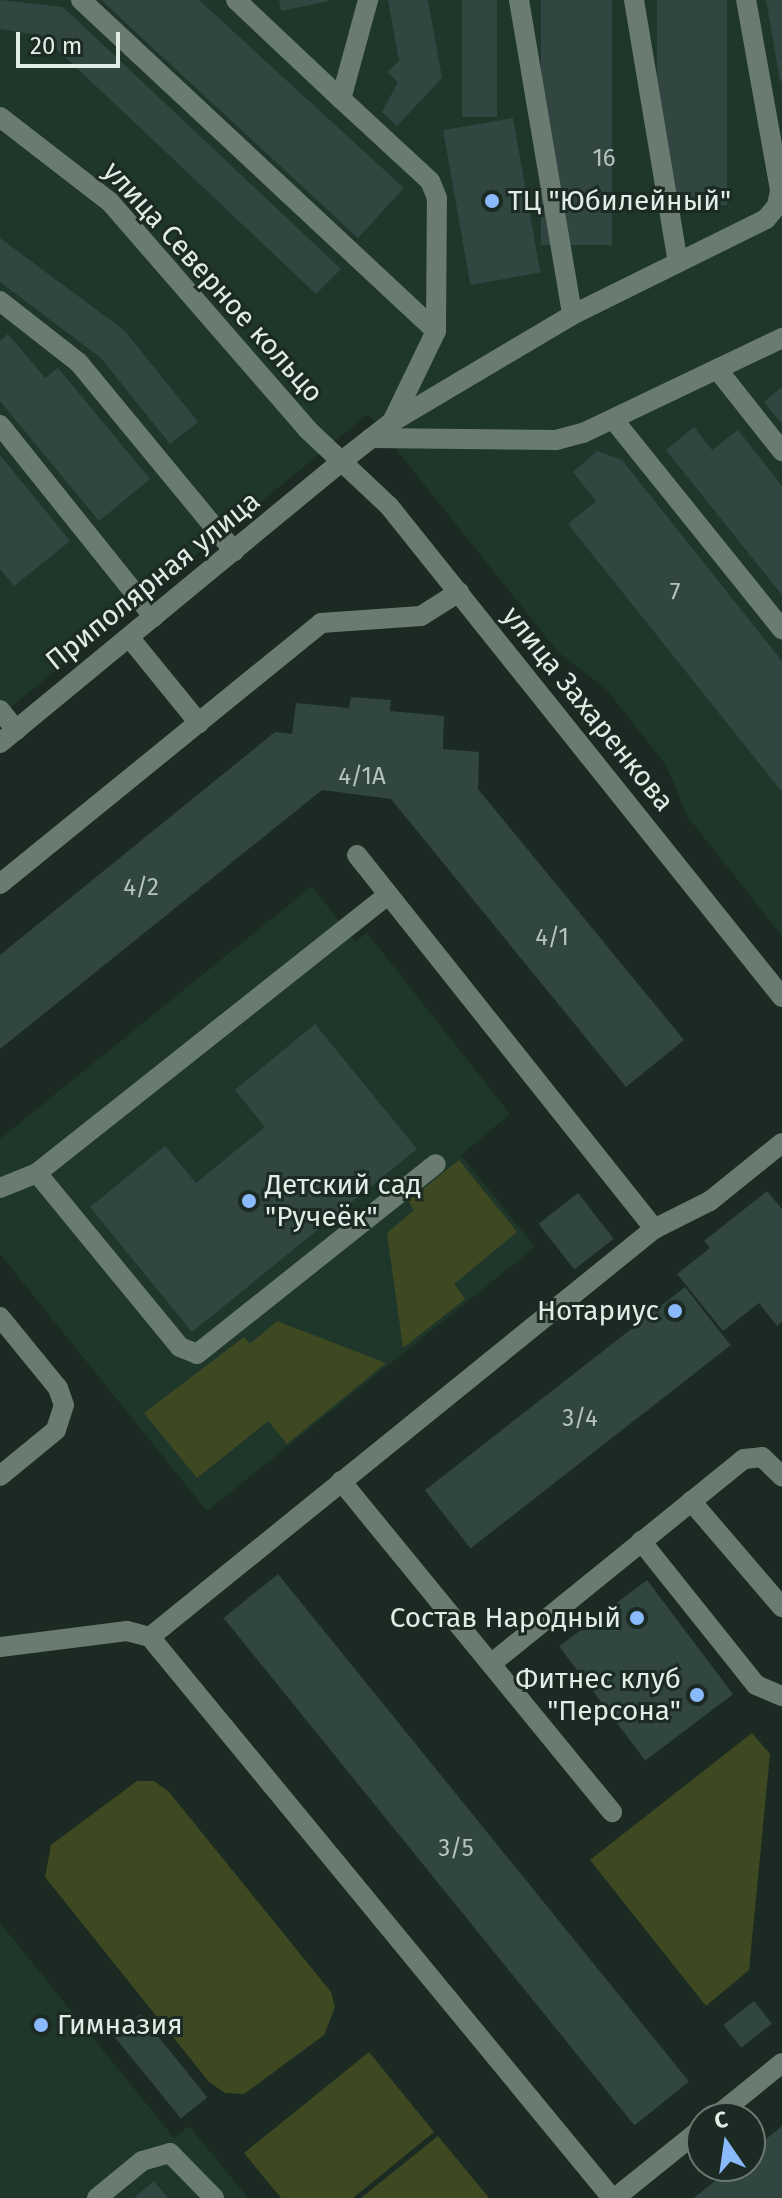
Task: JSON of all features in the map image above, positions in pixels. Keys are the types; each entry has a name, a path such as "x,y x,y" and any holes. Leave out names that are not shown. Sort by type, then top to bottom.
{"street":[{"path":"81,0 436,331"},
{"path":"341,99 368,0"},
{"path":"519,0 572,315"},
{"path":"634,0 678,262"},
{"name":"Приполярная улица","path":"8,737 392,422 572,315 766,219 777,206 780,190 746,0"},
{"path":"244,4 430,181 437,198 436,331 392,422"},
{"name":"улица Северное кольцо","path":"0,117 110,202 307,429 342,461"},
{"path":"3,307 79,363 234,551"},
{"path":"371,438 536,442 583,433 782,338"},
{"path":"717,369 782,451"},
{"path":"613,419 782,629"},
{"path":"0,425 154,617"},
{"name":"улица Захаренкова","path":"342,461 389,506 782,997"},
{"path":"0,884 330,619 421,616 459,592"},
{"path":"129,637 199,723"},
{"path":"0,710 8,737"},
{"path":"357,855 654,1229"},
{"path":"0,1188 37,1173 388,895"},
{"path":"150,1637 654,1229 710,1201 782,1143"},
{"path":"37,1173 180,1347 197,1354 436,1164"},
{"path":"0,1317 58,1388 64,1405 56,1430 0,1476"},
{"path":"492,1663 691,1501 753,1455 782,1476"},
{"path":"341,1481 612,1812"},
{"path":"691,1501 782,1607"},
{"path":"641,1541 756,1685 782,1696"},
{"path":"0,1647 127,1631 150,1637 614,2198 686,2141"},
{"path":"734,2102 782,2063"},
{"path":"97,2198 142,2161 170,2153 214,2198"}],"shaded area":[{"path":"0,0 782,0 782,936 688,817 666,765 607,690 558,652 368,414 0,716"},
{"name":"Детский сад \"Ручеёк\"","path":"312,886 355,942 367,933 510,1114 461,1155 535,1247 207,1511 0,1254 0,1139"},
{"name":"Гимназия","path":"0,1923 174,2138 189,2126 248,2198 0,2198"}],"green space":[{"path":"459,1160 517,1232 454,1284 465,1299 403,1348 387,1233 414,1210 408,1201"},
{"path":"277,1321 386,1363 287,1444 268,1421 197,1478 144,1413 244,1337 250,1344"},
{"path":"752,1733 770,1754 749,1970 706,2006 590,1860"},
{"path":"137,1781 154,1781 169,1792 331,1992 335,2007 324,2035 244,2094 225,2093 209,2082 45,1877 51,1845"},
{"path":"369,2052 434,2132 353,2198 281,2198 244,2153"},
{"path":"438,2136 489,2198 361,2198"}],"building":[{"path":"0,0 63,7 341,269 316,294 43,36 0,29"},
{"path":"101,0 199,0 404,188 358,238"},
{"path":"279,0 329,0 329,1 281,11"},
{"path":"388,0 428,0 442,78 397,126 382,112 398,82 387,72 399,61"},
{"path":"462,0 497,0 497,117 462,117"},
{"path":"541,0 612,0 612,245 541,245"},
{"path":"657,0 727,0 727,205 657,205"},
{"path":"766,0 782,0 782,81 780,81"},
{"name":"ТЦ \"Юбилейный\"","path":"513,118 540,273 470,285 443,130"},
{"path":"0,238 125,331 198,422 170,444 101,358 0,282"},
{"path":"8,334 45,378 58,368 150,479 99,521 0,401 0,341"},
{"path":"782,387 782,424 764,402"},
{"path":"694,427 712,450 738,430 782,486 782,595 666,450"},
{"path":"597,451 622,460 782,661 782,792 568,524 596,501 573,472"},
{"path":"0,455 70,541 14,586 0,569"},
{"path":"351,697 391,700 390,711 444,716 443,749 479,752 478,789 684,1040 626,1087 391,799 322,790 0,1049 0,955 275,732 292,734 296,703 349,708"},
{"path":"315,1024 417,1149 192,1332 90,1207 165,1146 196,1183 265,1127 235,1090"},
{"path":"767,1191 782,1209 782,1322 777,1326 759,1303 723,1331 677,1274 710,1248 704,1241"},
{"path":"578,1193 614,1239 574,1269 539,1224"},
{"path":"685,1287 731,1345 471,1548 425,1490"},
{"path":"278,1574 689,2081 635,2126 224,1618"},
{"path":"647,1580 733,1694 645,1760 559,1646"},
{"path":"754,2001 772,2024 741,2048 723,2025"},
{"path":"140,2014 207,2097 181,2119 114,2035"},
{"path":"782,2126 782,2198 694,2198 714,2182 766,2182 766,2139"},
{"path":"154,2181 168,2198 134,2198"}],"place":[{"name":"ТЦ \"Юбилейный\"","path":"492,201"},
{"name":"Детский сад \"Ручеёк\"","path":"249,1201"},
{"name":"Нотариус","path":"675,1311"},
{"name":"Состав Народный","path":"637,1618"},
{"name":"Фитнес клуб \"Персона\"","path":"697,1695"},
{"name":"Гимназия","path":"41,2025"}]}
